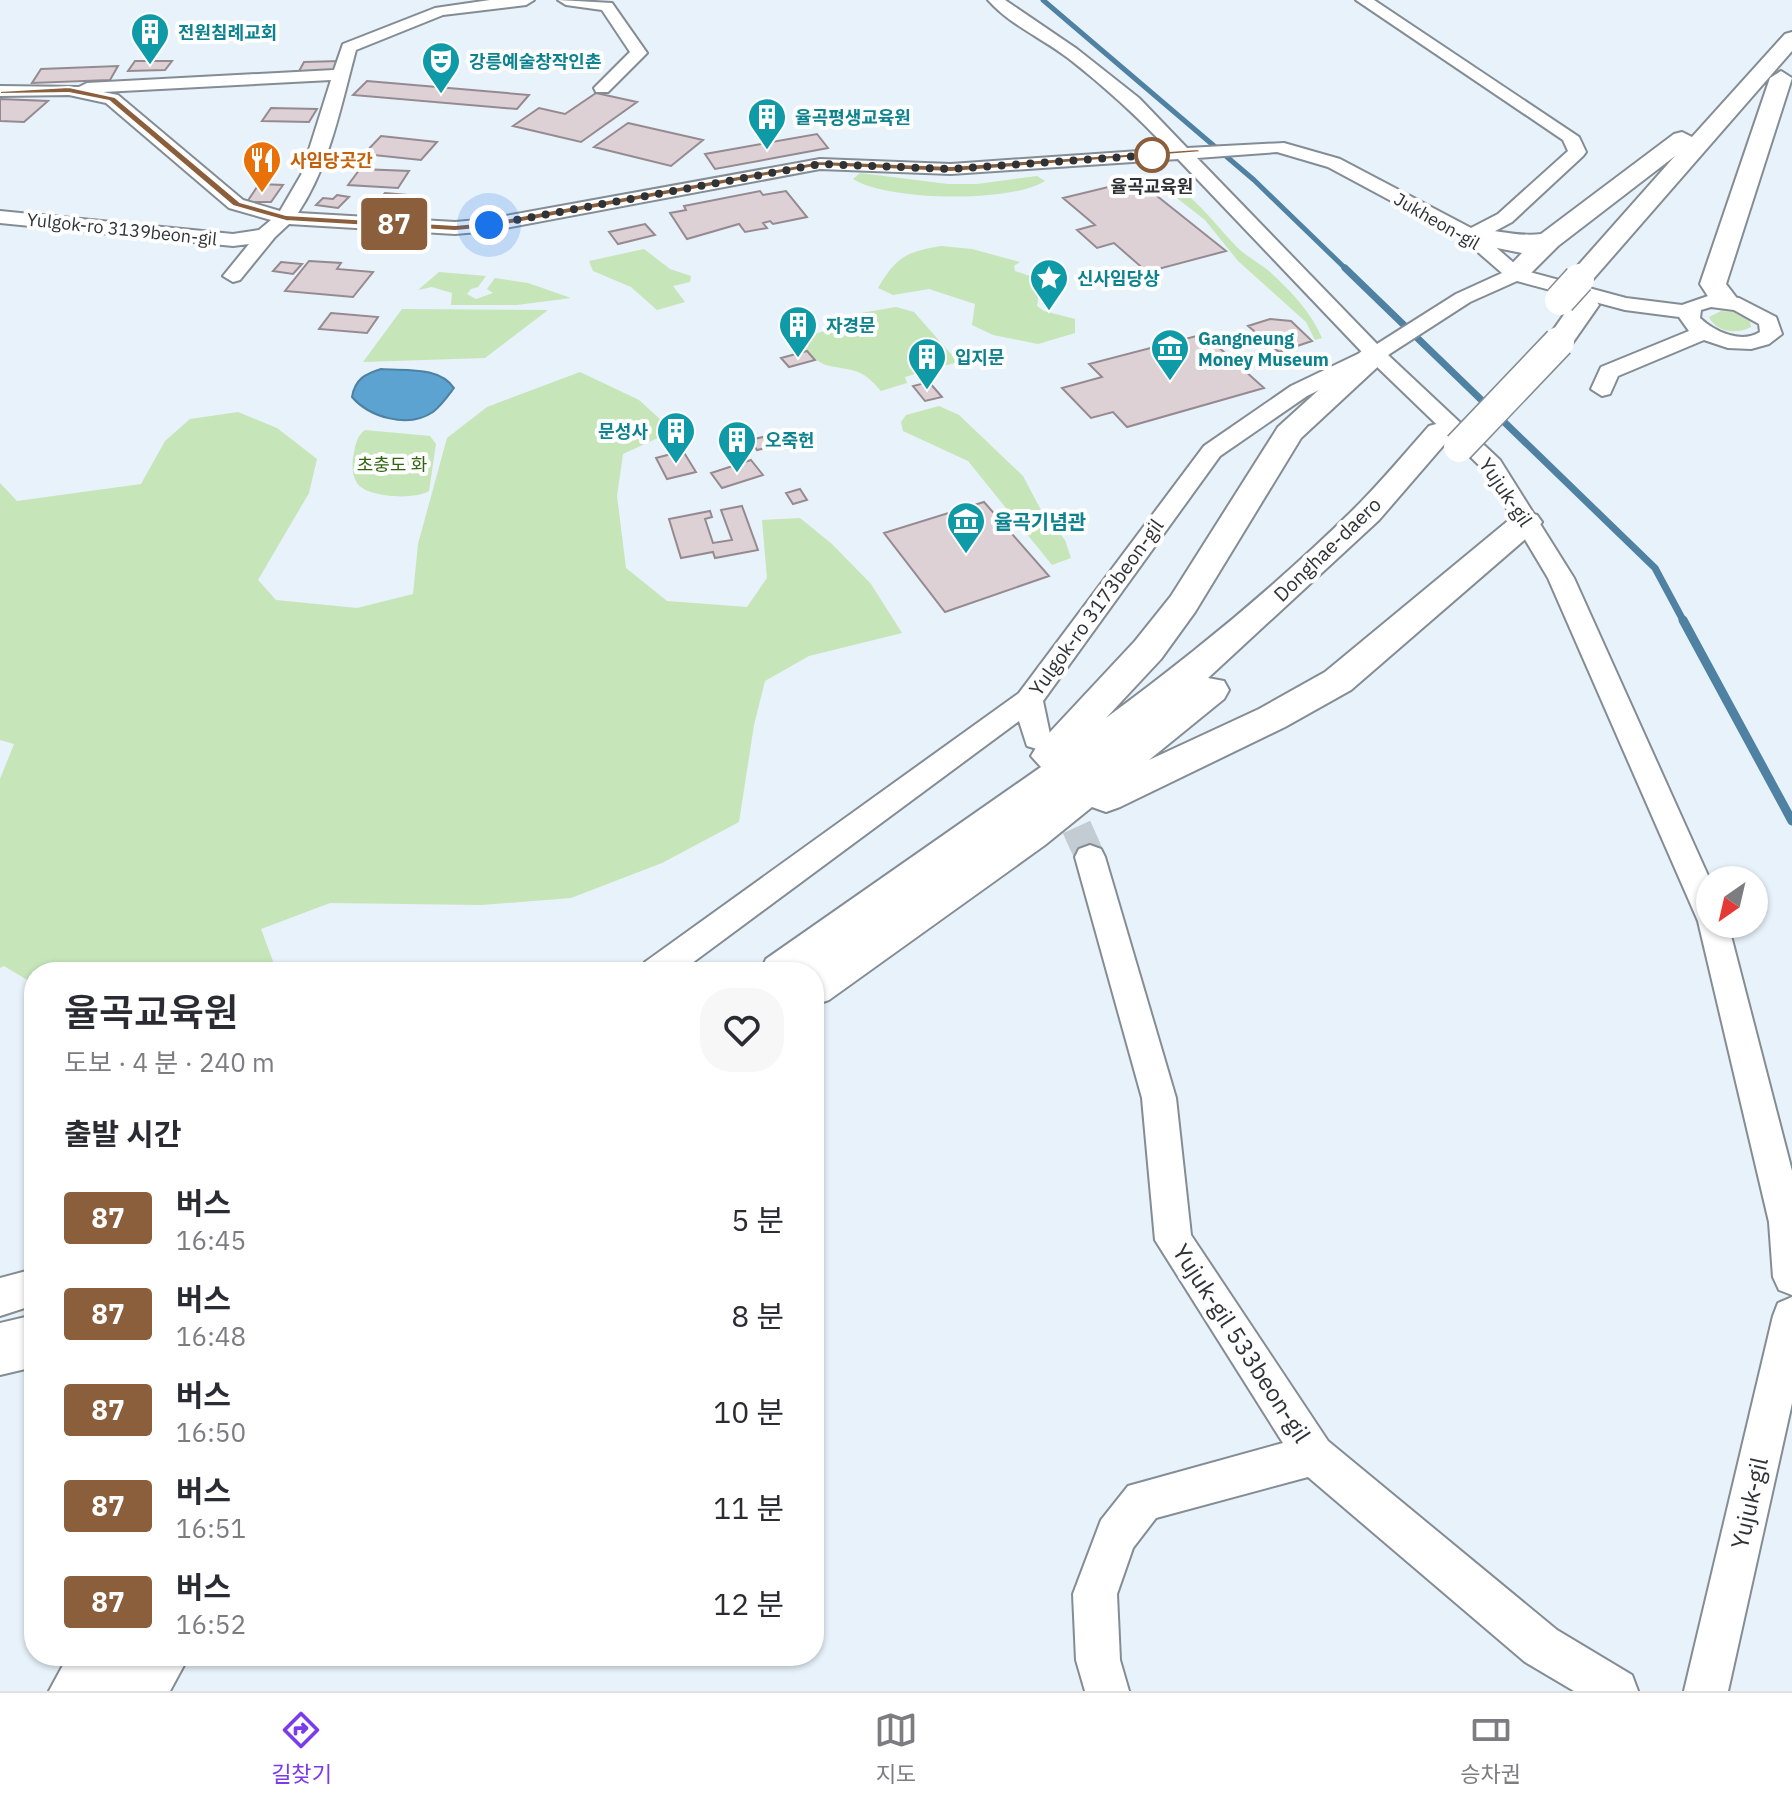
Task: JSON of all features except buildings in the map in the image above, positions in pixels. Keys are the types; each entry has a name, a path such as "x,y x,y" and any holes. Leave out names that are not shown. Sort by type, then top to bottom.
{"main road":[{"name":"Donghae-daero","path":"795,962 963,846 1183,680 1319,560 1449,439 1548,335 1792,38"},
{"path":"1725,301 1713,284 1786,70"},
{"name":"Donghae-daero","path":"1581,292 1786,70"},
{"path":"1515,274 1549,241 1654,158 1735,104"},
{"path":"1471,236 1522,245 1549,241"},
{"path":"963,846 1148,650 1212,560 1289,433 1375,354"},
{"name":"Donghae-daero","path":"824,980 1031,834 1165,729 1250,656 1341,572 1449,439"},
{"path":"1031,834 1272,718 1338,681 1526,522"},
{"path":"0,1349 24,1343"},
{"path":"79,1691 96,1666"},
{"path":"135,1691 152,1666"}],"street":[{"path":"233,276 267,234 286,218 307,183 349,47 440,11 526,0"},
{"path":"566,0 607,6 639,53 602,88"},
{"name":"Yujuk-gil","path":"996,0 1026,24 1071,52 1189,152 1375,354 1492,465 1561,578 1696,883"},
{"path":"1364,0 1570,137 1577,152 1505,218 1471,236"},
{"path":"0,91 340,75"},
{"path":"69,90 112,99 236,204 286,218 455,228 489,225 820,164 951,169 1189,152"},
{"name":"Jukheon-gil","path":"1189,152 1278,147 1334,163 1471,236 1515,274 1625,304 1689,312"},
{"name":"Yulgok-ro 3139beon-gil","path":"0,217 233,240 267,234"},
{"name":"Yulgok-ro 3173beon-gil","path":"670,962 1029,700 1212,451 1299,391 1375,354 1463,298 1515,274"},
{"path":"1769,321 1771,334 1756,342 1731,341 1705,332 1689,319 1689,312 1700,302 1725,301 1752,309 1769,321 1792,321"},
{"path":"1602,389 1609,372 1662,347 1705,332"},
{"path":"1029,700 1037,739"},
{"name":"Yujuk-gil 533beon-gil","path":"1090,857 1159,1098 1173,1240 1314,1455 1541,1646 1616,1691"},
{"path":"1716,938 1787,1222 1792,1277"},
{"path":"0,1297 24,1290"},
{"name":"Yujuk-gil","path":"1706,1691 1792,1316"},
{"path":"1107,1691 1098,1660 1095,1594 1116,1535 1143,1501 1314,1455"}],"green space":[{"path":"860,173 948,184 977,184 1037,176 1045,181 1005,193 920,195 893,192 853,179"},
{"path":"1168,182 1196,202 1239,249 1284,286 1306,311 1322,338 1315,340 1306,322 1238,261 1205,220 1164,188"},
{"path":"941,246 972,249 1020,262 1014,266 1015,271 1036,278 1045,275 1060,293 1046,293 1038,299 1037,306 1044,311 1075,319 1075,333 1038,344 993,335 972,325 975,304 929,289 893,295 878,288 903,258"},
{"path":"644,249 670,269 691,276 690,282 673,286 685,302 657,310 631,287 593,271 589,261"},
{"path":"439,272 486,276 478,287 467,294 476,299 493,293 487,289 495,278 528,283 571,298 517,305 451,305 452,293 432,287 418,290"},
{"path":"896,307 914,312 958,362 905,377 907,383 881,391 862,374 822,363 797,339 842,326 839,321 843,316"},
{"path":"402,309 548,310 485,358 363,362"},
{"path":"1721,311 1734,312 1750,321 1751,327 1739,331 1721,329 1709,317"},
{"path":"580,372 639,400 673,431 623,454 617,496 626,568 667,601 747,607 767,578 762,520 800,518 832,544 871,584 902,633 809,656 765,681 754,725 739,822 662,863 571,898 481,905 330,903 261,929 273,962 24,962 24,978 4,966 0,968 0,779 14,744 0,740 0,483 17,501 141,484 165,441 190,419 238,412 277,428 317,459 309,493 258,580 276,600 357,608 413,594 418,544 447,438 487,407"},
{"path":"939,406 959,415 1023,476 1042,512 1065,540 1071,558 1052,565 968,461 903,431 901,422 906,415"},
{"name":"초충도 화","path":"365,430 430,436 436,444 429,491 413,496 392,496 362,488 357,483 352,464 358,439"}],"water":[{"path":"381,369 431,373 448,381 454,388 436,410 423,417 412,420 390,418 368,410 352,397 362,378"}],"waterway":[{"path":"1043,0 1254,180 1347,270"},
{"path":"1345,268 1655,568 1684,622"},
{"path":"1683,620 1792,821"}],"tunnel":[{"path":"1058,786 1090,857"}],"bus line":[{"name":"87","path":"0,91 69,90 112,99 236,204 286,218 455,228 489,225 820,164 951,169 1198,152"}],"place":[{"name":"전원침례교회","path":"150,66"},
{"name":"강릉예술창작인촌","path":"441,95"},
{"name":"율곡평생교육원","path":"767,151"},
{"name":"율곡교육원","path":"1152,155"},
{"name":"사임당곳간","path":"262,194"},
{"name":"신사임당상","path":"1049,312"},
{"name":"자경문","path":"798,359"},
{"name":"Gangneung Money Museum","path":"1170,382"},
{"name":"입지문","path":"927,391"},
{"name":"문성사","path":"676,465"},
{"name":"오죽헌","path":"737,474"},
{"name":"율곡기념관","path":"966,555"}],"route":[{"path":"489,225 820,164 951,169 1152,155"}]}
